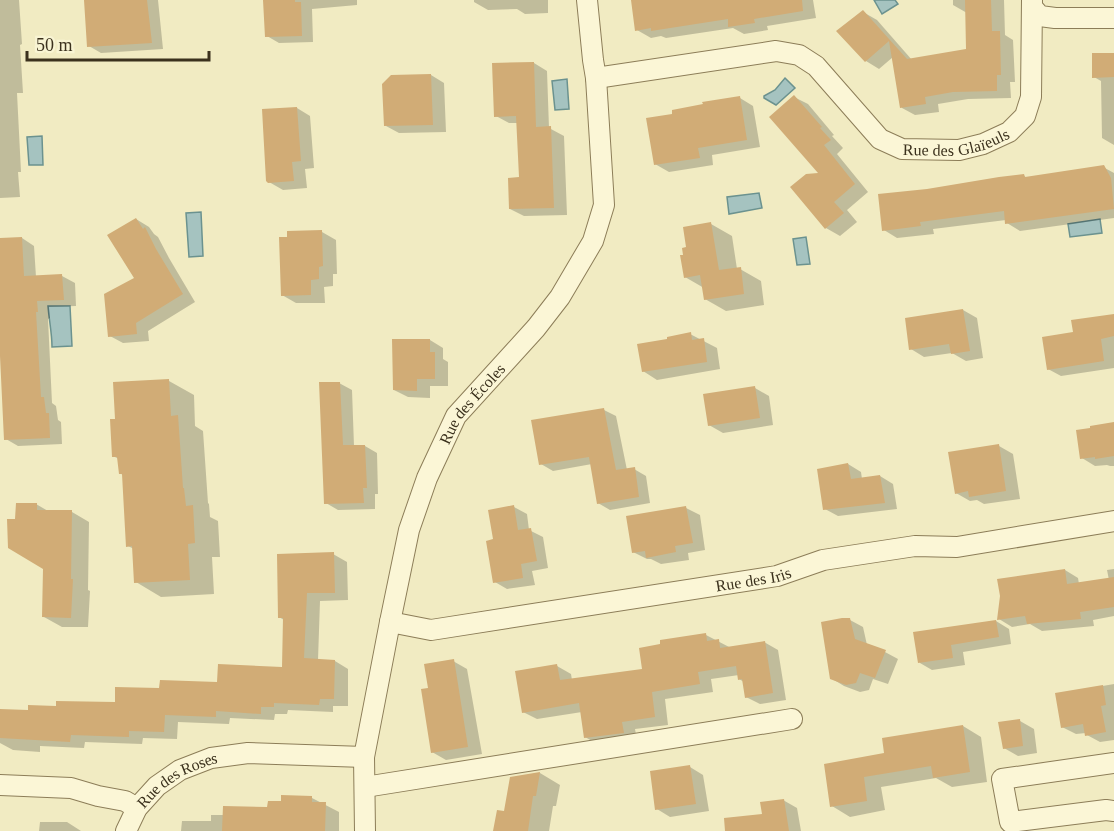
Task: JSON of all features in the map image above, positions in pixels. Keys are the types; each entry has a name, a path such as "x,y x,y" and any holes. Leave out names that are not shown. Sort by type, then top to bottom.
{"street":[{"name":"Rue des Écoles","path":"365,831 364,757 409,530 427,478 456,416 536,328 560,297 593,241 604,205 596,78 587,0"},
{"name":"Rue des Glaïeuls","path":"596,78 776,51 799,55 816,66 880,139 902,149 958,150 983,144 1009,132 1025,116 1031,97 1033,4"},
{"path":"1033,4 1040,16 1114,18"},
{"name":"Rue des Iris","path":"390,622 431,630 777,576 823,560 915,546 957,547 1114,521"},
{"path":"365,787 792,718"},
{"name":"Rue des Roses","path":"0,785 71,788 125,801 137,808 157,786 180,770 212,758 248,753 364,757"},
{"path":"1114,763 1002,779 1010,822 1106,810 1114,811"},
{"path":"126,831 137,808"}],"water":[{"path":"874,0 895,0 898,4 882,14"},
{"path":"785,78 795,88 776,105 764,98 775,90"},
{"path":"567,79 569,109 555,110 552,81"},
{"path":"42,136 43,165 29,165 27,137"},
{"path":"759,193 762,208 729,214 727,197"},
{"path":"201,212 203,256 189,257 186,213"},
{"path":"1100,219 1102,233 1070,237 1068,224"},
{"path":"806,237 810,264 797,265 793,239"},
{"path":"48,306 70,306 72,346 52,347"}],"building":[{"path":"84,0 147,0 152,43 87,47"},
{"path":"263,0 301,2 302,36 265,37"},
{"path":"631,0 802,0 803,11 754,19 755,23 728,27 728,19 651,31 651,28 635,31"},
{"path":"965,0 991,0 992,31 1000,31 1001,75 997,75 997,91 953,92 925,97 926,104 900,108 889,41 865,62 836,31 863,10 907,59 966,49"},
{"path":"1092,53 1114,53 1114,77 1092,78"},
{"path":"534,62 536,127 551,126 554,208 509,209 508,178 519,177 516,116 494,117 492,63"},
{"path":"431,74 433,125 384,126 382,84 391,75"},
{"path":"794,95 831,140 824,145 855,184 834,202 844,213 825,229 790,187 806,174 818,173 769,117"},
{"path":"740,96 747,140 698,148 700,158 654,165 646,118 672,114 672,110 703,104 702,102"},
{"path":"297,107 301,161 292,162 294,181 268,183 266,181 262,109"},
{"path":"1104,165 1111,178 1114,209 1005,224 1004,211 920,222 921,226 882,231 878,194 1024,174 1025,177"},
{"path":"136,218 143,229 145,227 183,294 136,323 137,334 108,337 104,294 134,278 107,235"},
{"path":"711,222 719,270 741,267 744,294 704,300 700,275 684,278 680,255 683,255 682,248 686,247 683,227"},
{"path":"322,230 323,266 319,267 319,279 311,280 311,295 281,296 279,237 287,237 287,231"},
{"path":"22,237 24,276 62,274 64,300 37,301 41,397 44,397 46,413 49,413 50,438 4,440 0,356 0,238"},
{"path":"963,309 970,351 951,354 949,344 909,350 905,318"},
{"path":"1114,314 1114,336 1101,339 1104,361 1047,370 1042,337 1073,332 1071,320"},
{"path":"691,332 692,340 704,338 707,362 642,372 637,344"},
{"path":"392,339 430,339 430,352 435,352 435,379 417,379 417,391 393,390"},
{"path":"169,379 171,416 178,415 186,506 193,505 195,543 188,544 190,580 134,583 132,546 126,547 122,474 119,474 117,457 112,457 110,419 115,419 113,382"},
{"path":"319,382 340,382 343,445 365,445 367,488 363,488 364,503 324,504"},
{"path":"755,386 760,418 708,426 703,394"},
{"path":"604,408 616,470 635,467 639,497 597,504 589,457 539,465 531,420"},
{"path":"1114,422 1114,456 1080,459 1076,430"},
{"path":"999,444 1006,491 969,497 968,491 955,494 948,452"},
{"path":"848,463 851,479 880,475 885,503 823,510 817,469"},
{"path":"16,503 37,503 37,510 72,510 71,618 42,617 43,569 8,548 7,519 15,519"},
{"path":"514,505 518,530 531,528 537,561 521,564 523,578 493,583 486,541 493,539 488,510"},
{"path":"686,506 693,543 675,546 676,552 646,558 645,551 632,553 626,516"},
{"path":"334,552 335,593 307,593 304,658 335,660 334,699 320,699 319,705 274,703 274,707 261,707 261,714 216,711 216,717 165,715 164,732 129,731 129,737 71,735 70,742 0,738 0,709 28,710 28,705 56,706 56,701 115,702 115,687 159,688 160,680 217,682 218,664 282,667 283,618 278,618 277,554"},
{"path":"1065,569 1067,584 1114,577 1114,607 1080,612 1081,619 1027,624 1025,616 997,620 1000,596 997,579"},
{"path":"850,618 855,639 886,650 875,678 860,673 856,683 846,685 830,679 821,622"},
{"path":"996,620 999,637 951,645 953,658 918,663 913,632"},
{"path":"706,633 707,641 719,639 720,648 765,641 773,693 745,698 742,679 738,680 736,666 698,672 700,684 652,692 655,717 622,722 624,733 584,738 579,703 522,713 515,671 557,664 560,680 642,669 639,648 660,644 660,640"},
{"path":"454,659 468,747 431,753 421,689 428,688 424,664"},
{"path":"1103,685 1106,705 1101,706 1106,732 1085,736 1083,724 1061,728 1055,693"},
{"path":"1020,719 1023,746 1003,749 998,722"},
{"path":"963,725 970,772 933,778 931,766 864,777 867,801 830,807 824,764 884,753 882,738"},
{"path":"690,765 696,804 655,810 650,771"},
{"path":"540,772 536,796 533,796 528,831 493,831 497,810 504,811 510,777"},
{"path":"281,795 312,796 312,802 326,802 325,831 222,831 223,806 267,807 268,801 281,801"},
{"path":"784,799 789,831 725,831 724,818 762,814 760,802"}]}
